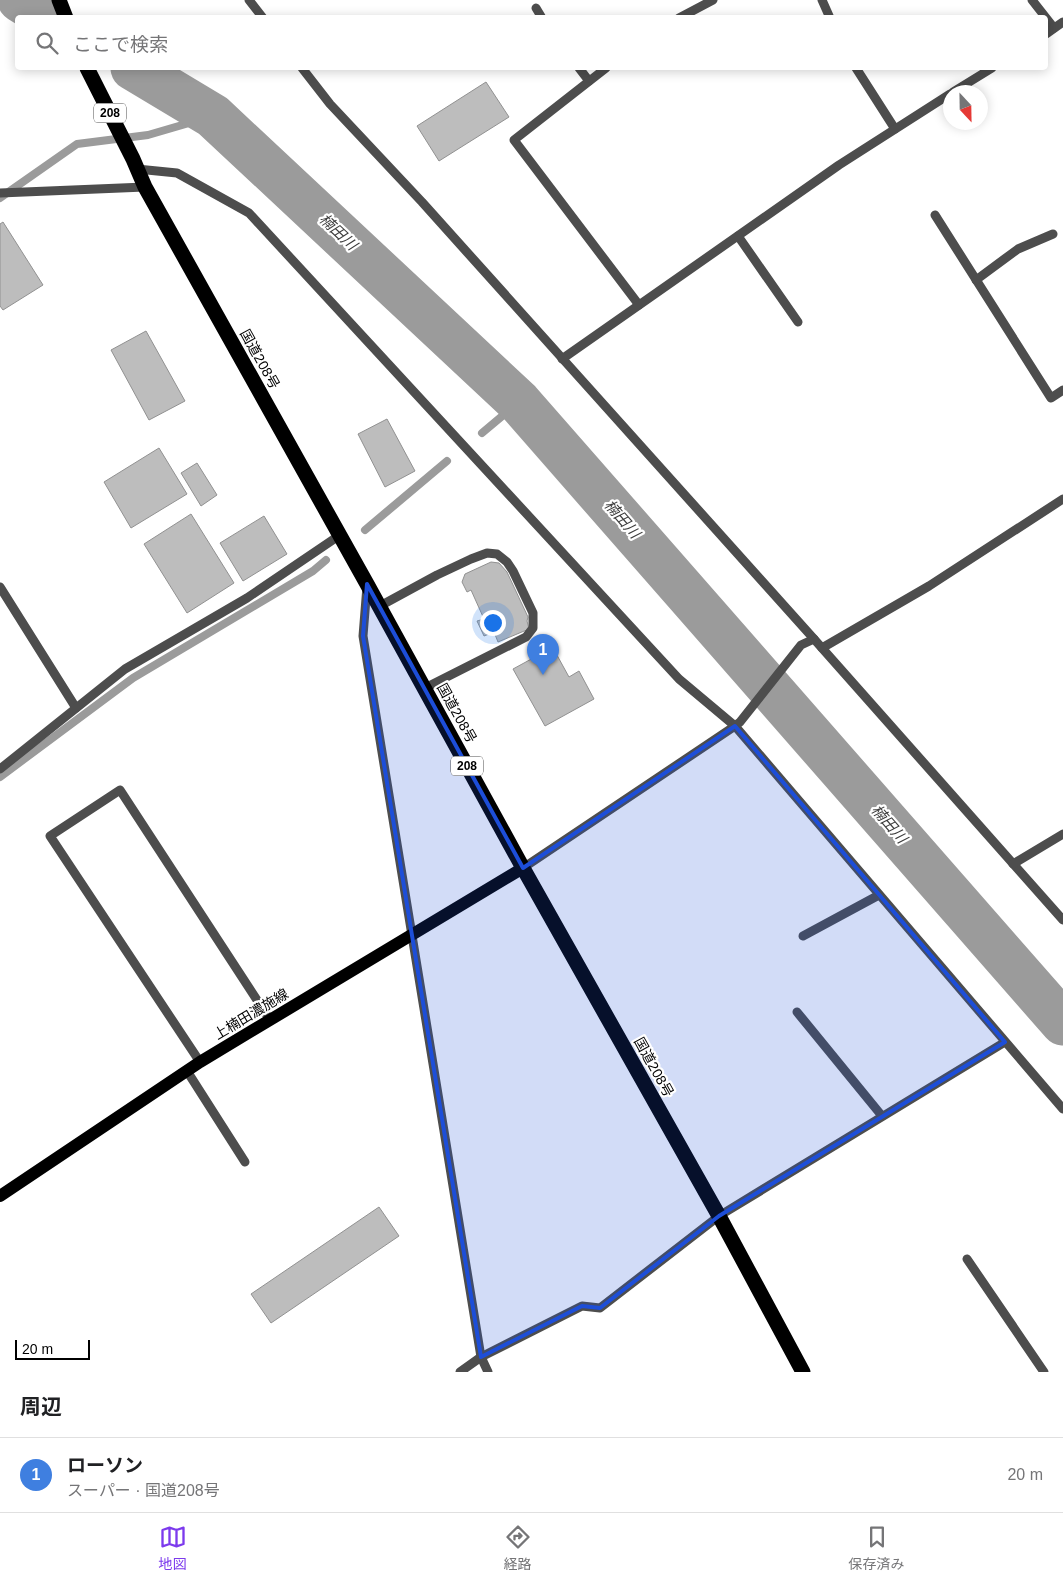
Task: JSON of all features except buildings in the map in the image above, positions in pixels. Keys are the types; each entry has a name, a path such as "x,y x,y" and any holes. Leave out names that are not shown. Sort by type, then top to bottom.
{"highway":[{"path":"59,0 65,15"},
{"name":"国道208号","path":"88,70 145,187 380,606 523,868 719,1216 804,1372"}],"main road":[{"name":"上楠田濃施線","path":"0,1196 200,1062 523,868"}],"street":[{"path":"249,0 261,15"},
{"path":"685,15 713,0"},
{"path":"822,0 829,15"},
{"path":"1032,0 1044,15"},
{"path":"536,8 540,15"},
{"path":"1048,20 1054,28"},
{"path":"1048,32 1063,22"},
{"path":"304,70 330,104 422,202 1063,920"},
{"path":"581,70 589,81"},
{"path":"603,70 514,140 639,305"},
{"path":"857,70 895,129"},
{"path":"965,85 989,70"},
{"path":"562,358 839,165 943,99"},
{"path":"135,164 177,173 249,213 679,679 738,724 879,895 1063,1109"},
{"path":"0,193 145,187"},
{"path":"935,215 1051,398 1063,390"},
{"path":"976,280 1018,249 1053,234"},
{"path":"738,236 798,322"},
{"path":"822,648 929,586 1063,499"},
{"path":"0,769 125,669 247,598 340,535"},
{"path":"380,606 437,575 487,553 497,554 508,562 513,571 533,612 534,628 530,634 424,688"},
{"path":"367,584 363,636 481,1358 488,1372"},
{"path":"0,587 76,708"},
{"path":"523,868 738,724 801,645 814,639"},
{"path":"200,1062 50,836 120,790 270,1020"},
{"path":"1013,864 1063,834"},
{"path":"803,936 879,895"},
{"path":"797,1012 882,1116"},
{"path":"460,1372 481,1358 582,1306 600,1308 719,1216 1005,1042"},
{"path":"187,1071 245,1162"},
{"path":"967,1258 1044,1372"}],"highlighted area":[{"path":"367,584 523,868 735,726 1005,1042 719,1216 600,1308 582,1306 481,1357 363,636"}],"waterway":[{"name":"楠田川","path":"20,0 44,15"},
{"name":"楠田川","path":"136,70 213,116 519,402 1063,1023"},
{"path":"0,198 77,144 148,135 213,116"},
{"path":"482,433 519,402"},
{"path":"365,530 447,461"},
{"path":"0,777 133,678 313,571 326,560"}],"place":[{"name":"ローソン","path":"543,675"}]}
